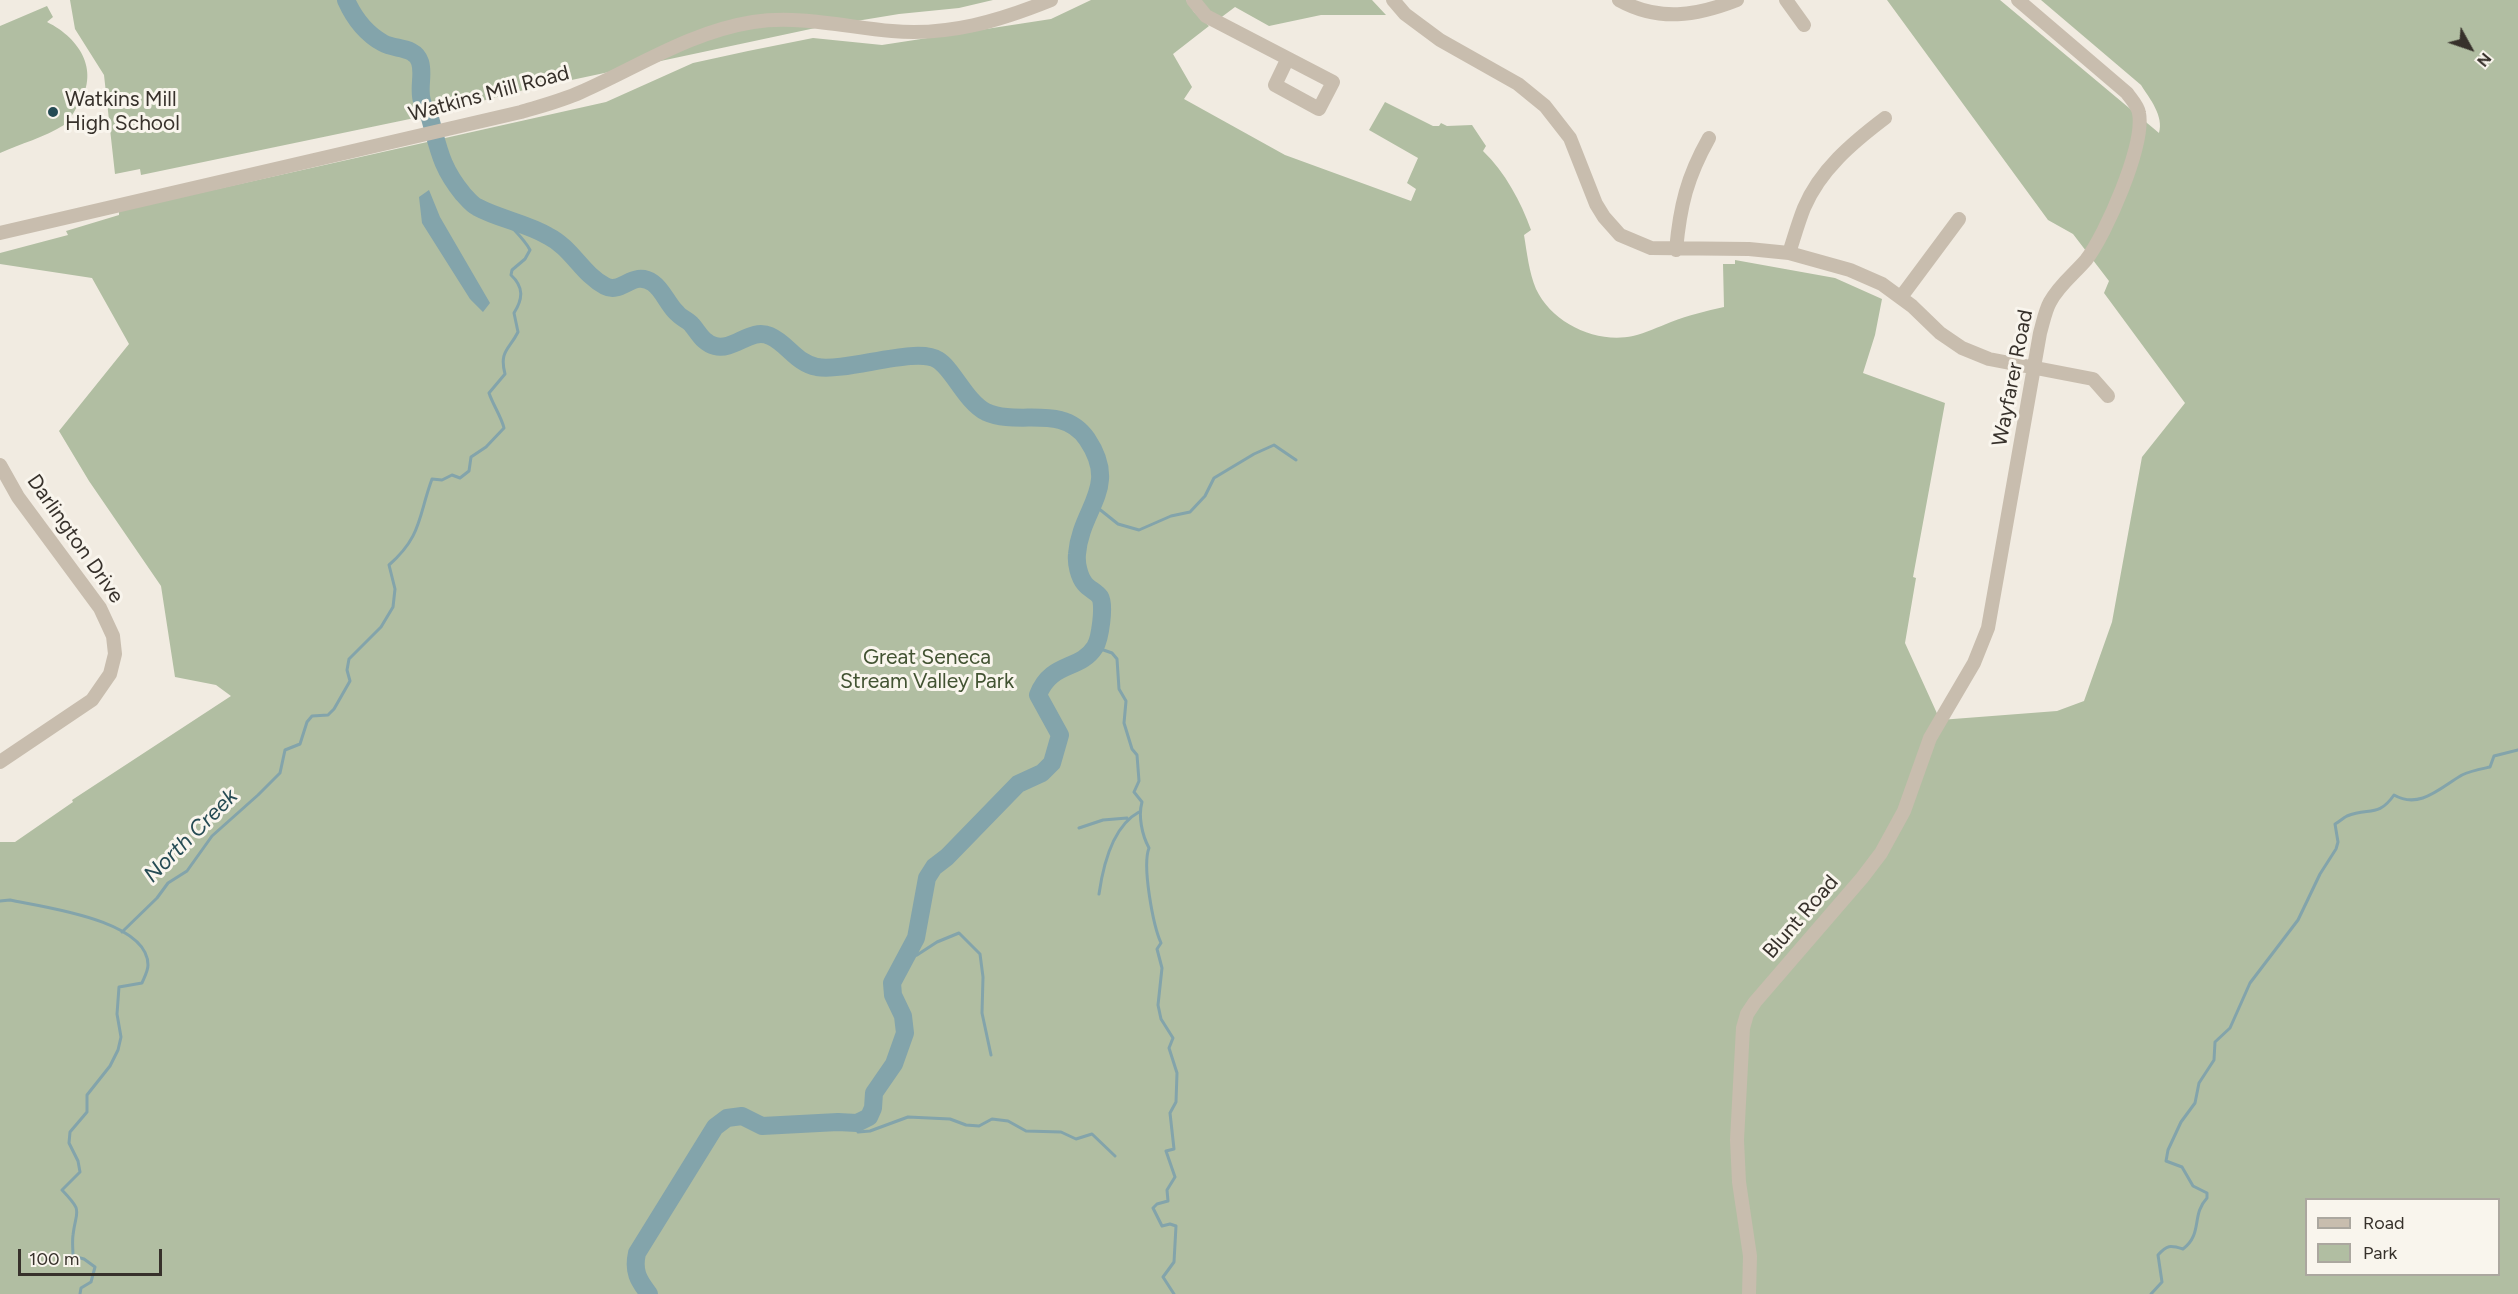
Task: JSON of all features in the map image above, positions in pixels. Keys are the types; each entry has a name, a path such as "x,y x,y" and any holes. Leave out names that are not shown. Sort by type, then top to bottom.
{"street":[{"name":"Watkins Mill Road","path":"0,233 521,112 579,93 692,39 733,26 754,22 798,20 894,31 950,31 995,21 1051,0"},
{"path":"1193,0 1206,16 1287,60"},
{"path":"1393,0 1405,14 1440,40 1518,84 1545,106 1570,138 1596,204 1620,235 1651,248 1749,249 1789,253 1850,270 1882,284 1901,297 1940,333 1962,348 1989,359 2093,380 2108,396"},
{"path":"1619,0 1657,14 1673,15 1706,12 1737,0"},
{"path":"1786,0 1804,24"},
{"name":"Wayfarer Road","path":"1995,590 2033,368 2049,303 2063,282 2086,259 2103,232 2120,192 2139,136 2139,111 2127,93 2018,0"},
{"path":"1789,253 1804,208 1822,176 1853,142 1885,118"},
{"path":"1676,250 1679,214 1685,189 1695,163 1709,138"},
{"path":"1901,297 1959,219"},
{"name":"Darlington Drive","path":"0,465 18,497 100,608 113,636 115,654 110,674 92,700 0,762"},
{"name":"Blunt Road","path":"1749,1294 1750,1256 1737,1162 1739,1080 1743,1028 1747,1014 1862,879 1881,853 1904,811 1930,738 1980,652 1988,628 1995,590"}],"green space":[{"path":"70,0 993,0 959,8 899,14 820,27 520,91 429,115 141,175 140,169 115,174 104,75 75,29"},
{"name":"Great Seneca Stream Valley Park","path":"1091,0 1186,0 1194,12 1209,26 1173,54 1192,87 1184,99 1285,155 1411,201 1416,189 1407,183 1418,158 1369,130 1385,102 1433,126 1439,126 1441,123 1447,126 1472,125 1486,146 1483,151 1505,178 1527,219 1531,230 1524,235 1536,289 1553,312 1564,321 1590,334 1619,338 1633,336 1684,317 1724,307 1723,264 1735,264 1735,260 1835,278 1882,299 1875,335 1863,373 1945,403 1913,577 1916,578 1905,643 1940,720 2057,711 2084,701 2112,622 2142,457 2185,403 2104,293 2109,281 2073,234 2048,220 1887,0 2000,0 2159,133 2158,114 2141,85 2041,0 2518,0 2518,1294 0,1294 0,842 15,842 73,802 72,800 231,696 216,685 175,677 161,586 89,481 59,431 129,344 92,278 0,264 0,253 68,235 66,231 119,215 119,211 606,102 693,63 813,38 882,45 1051,19"},
{"path":"1198,0 1372,0 1386,15 1321,15 1269,26 1235,7 1219,19"},
{"path":"47,6 53,17 47,22 69,38 84,58 87,81 84,94 64,125 0,153 0,26"}],"water":[{"path":"429,190 440,217 490,303 483,312 470,299 422,223 419,197"}],"waterway":[{"path":"346,0 356,19 371,35 383,43 414,53 417,57 421,67 422,101 430,118 442,158 456,184 475,206 531,228 556,241 590,275 605,286 617,287 639,279 646,279 653,283 679,315 711,345 722,347 756,334 763,334 776,339 803,362 817,367 830,368 898,357 928,356 938,360 944,364 972,401 986,412 999,416 1053,419 1077,428 1087,439 1096,456 1100,471 1096,497 1080,538 1077,558 1078,570 1083,581 1099,595 1101,601 1101,622 1097,643 1089,655 1050,677 1038,695 1060,735 1052,763 1042,773 1018,784 947,857 934,867 927,878 916,938 892,983 893,995 903,1016 905,1033 894,1064 874,1093 873,1108 869,1117 857,1123 762,1126 742,1116 727,1118 715,1127 637,1253 637,1275 649,1294"},
{"name":"North Creek","path":"122,932 157,898 168,883 187,871 212,836 280,773 285,750 300,744 307,722 312,716 328,715 334,709 350,681 347,670 349,659 381,627 393,607 395,589 389,565 408,545 418,525 432,479 442,480 452,475 460,478 469,471 471,457 486,447 504,428 489,393 505,374 504,355 518,332 514,313 521,293 511,275 512,270 525,259 530,250 502,216"},
{"path":"1093,504 1118,524 1139,530 1171,516 1190,512 1205,496 1214,478 1274,445 1296,460"},
{"path":"1095,647 1112,653 1117,659 1119,689 1126,701 1124,723 1132,749 1137,755 1139,781 1134,792 1142,802 1141,825 1149,848 1147,857 1149,896 1161,943 1157,949 1162,968 1158,1005 1161,1019 1173,1038 1169,1048 1177,1073 1176,1102 1170,1113 1174,1149 1166,1151 1175,1177 1167,1190 1168,1201 1157,1204 1153,1208 1162,1226 1170,1224 1176,1226 1174,1262 1163,1277 1174,1294"},
{"path":"2151,1294 2162,1282 2158,1255 2166,1248 2183,1249 2189,1243 2195,1231 2199,1211 2207,1198 2207,1193 2193,1186 2182,1167 2166,1161 2168,1150 2181,1122 2195,1103 2199,1083 2214,1060 2215,1042 2230,1028 2250,983 2298,920 2320,874 2336,849 2338,842 2335,824 2355,813 2373,811 2383,807 2394,795 2413,800 2430,795 2462,775 2490,767 2494,756 2518,750"},
{"path":"1099,894 1103,871 1116,837 1130,818 1139,812"},
{"path":"1079,828 1103,820 1127,818"},
{"name":"North Creek","path":"0,901 10,900 68,912 113,927 131,937 143,950 148,965 142,983 119,987 117,1014 121,1037 118,1050 110,1066 87,1095 87,1112 70,1132 69,1143 78,1161 80,1172 62,1190 77,1211 73,1256 84,1259 95,1267 91,1282 81,1288 80,1294"},
{"path":"906,958 917,955 937,942 959,933 980,954 983,977 982,1013 991,1055"},
{"path":"857,1123 858,1132 870,1131 908,1117 950,1119 966,1125 979,1126 992,1119 1008,1121 1026,1131 1061,1132 1076,1139 1092,1134 1115,1156"}],"place":[{"name":"Watkins Mill High School","path":"53,112"}]}
